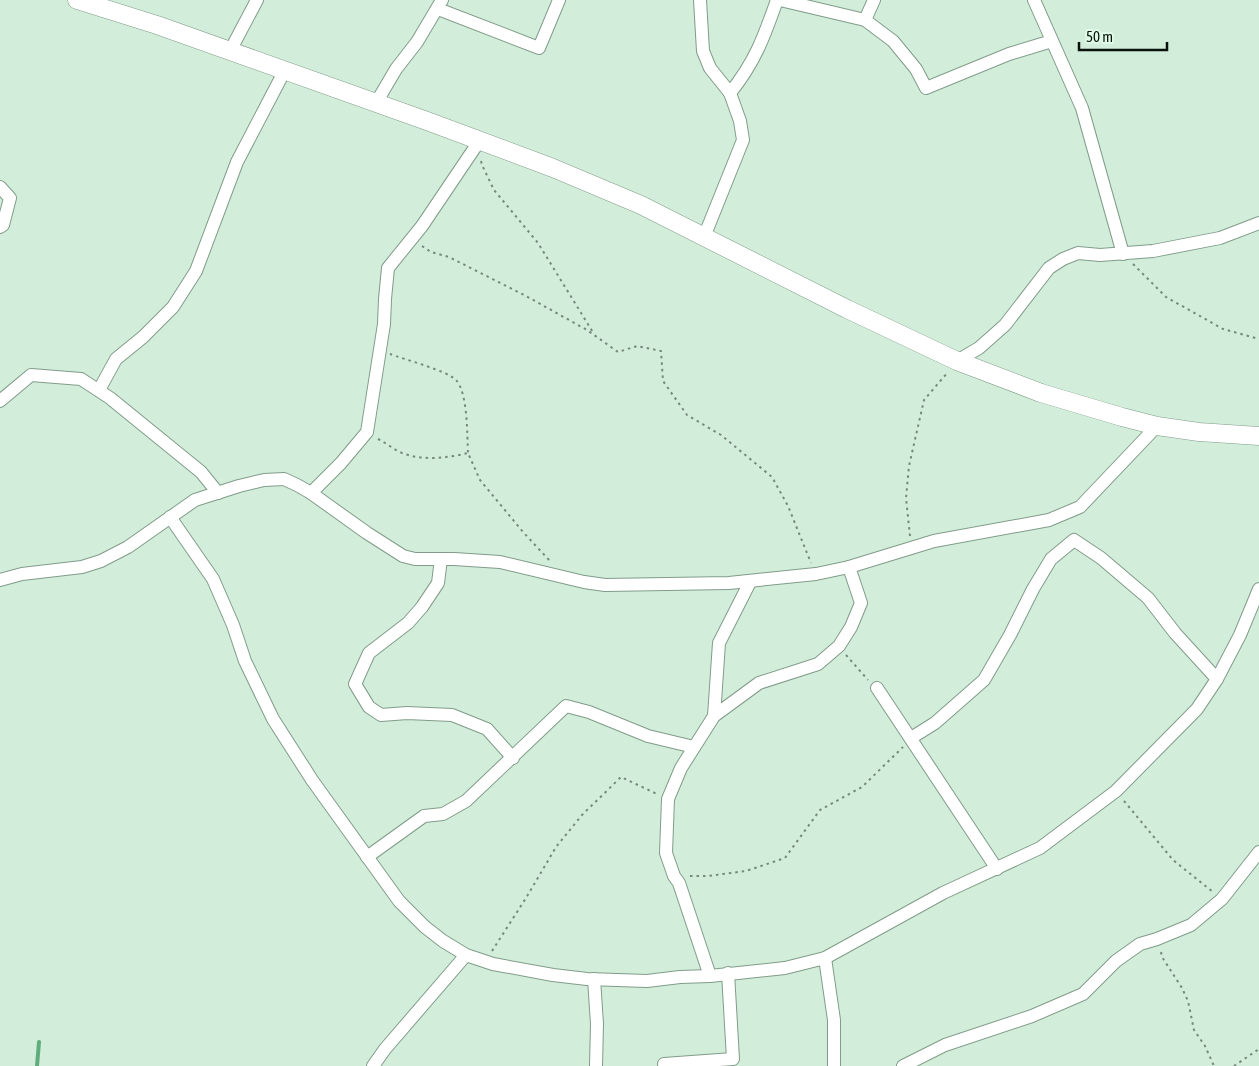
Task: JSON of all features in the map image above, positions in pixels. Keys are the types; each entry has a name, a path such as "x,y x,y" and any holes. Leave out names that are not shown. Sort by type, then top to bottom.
{"main road":[{"path":"77,0 157,24 553,168 641,205 957,361 1041,393 1122,418 1157,426 1199,432 1259,436"}],"street":[{"path":"230,51 257,0"},
{"path":"376,103 396,69 417,42 440,4 539,48 559,0"},
{"path":"700,0 703,51 710,68 730,93 740,121 743,140 704,237"},
{"path":"730,93 745,75 754,59 779,0 865,20 893,41 916,68 926,88 1009,54 1052,41"},
{"path":"865,20 874,0"},
{"path":"1034,0 1082,108 1123,254"},
{"path":"99,390 116,359 143,337 173,307 196,271 236,162 285,70"},
{"path":"311,493 342,463 367,432 380,351 388,268 411,239 480,140"},
{"path":"0,188 10,198 3,224 0,228"},
{"path":"957,361 979,348 1004,325 1035,284 1056,263 1078,253 1100,255 1153,252 1220,238 1259,223"},
{"path":"0,401 31,375 81,379 110,398 201,472 218,492"},
{"path":"0,580 22,574 82,567 100,561 128,547 195,500 239,486 275,479 297,485 311,493 403,556 415,559 500,562 584,582 605,585 750,582 816,574 849,567 934,541 1049,520 1080,507 1157,426"},
{"path":"170,517 213,579 234,625 245,661 273,718 312,780 399,902 443,941 466,954 485,961 553,975 594,979 647,981 710,976 785,968 825,958 935,898 1040,848 1116,791 1197,709 1240,635 1259,589"},
{"path":"911,738 935,723 984,680 1010,635 1032,589 1051,559 1074,540 1101,558 1148,598 1216,679"},
{"path":"441,559 438,583 422,607 408,623 369,652 355,684 370,707 382,715 407,713 452,715 487,729 513,758"},
{"path":"710,976 679,883 674,876 666,853 668,799 681,768 714,716 759,683 818,664 839,646 851,626 861,602 849,567"},
{"path":"714,716 719,643 750,582"},
{"path":"877,688 997,868"},
{"path":"367,857 424,816 444,814 466,801 566,706 589,712 648,736 694,747"},
{"path":"902,1066 945,1045 1032,1016 1083,994 1116,961 1140,944 1191,925 1222,899 1259,852"},
{"path":"373,1066 385,1049 466,954"},
{"path":"825,958 834,1020 834,1066"},
{"path":"664,1064 733,1059 728,973"},
{"path":"594,979 597,1024 596,1066"}],"path":[{"path":"480,140 482,165 494,190 538,243 595,336"},
{"path":"411,239 432,252 449,257 526,296 595,336 618,352 637,346 661,351 663,381 687,414 721,435 772,477 788,506 816,574"},
{"path":"1123,254 1166,297 1223,329 1259,339"},
{"path":"380,351 433,369 456,380 464,400 468,453 480,480 523,532 566,578"},
{"path":"911,548 906,498 909,466 924,400 957,361"},
{"path":"367,432 403,453 428,458 450,458 468,453"},
{"path":"839,646 853,664 877,688"},
{"path":"674,876 708,876 746,871 785,858 820,810 862,788 911,738"},
{"path":"485,961 556,847 582,815 621,777 668,799"},
{"path":"1116,791 1173,860 1222,899"},
{"path":"1162,957 1182,988 1188,1001 1194,1030 1205,1046 1214,1066"},
{"path":"1234,1066 1259,1048"}],"waterway":[{"path":"37,1066 39,1042"}]}
